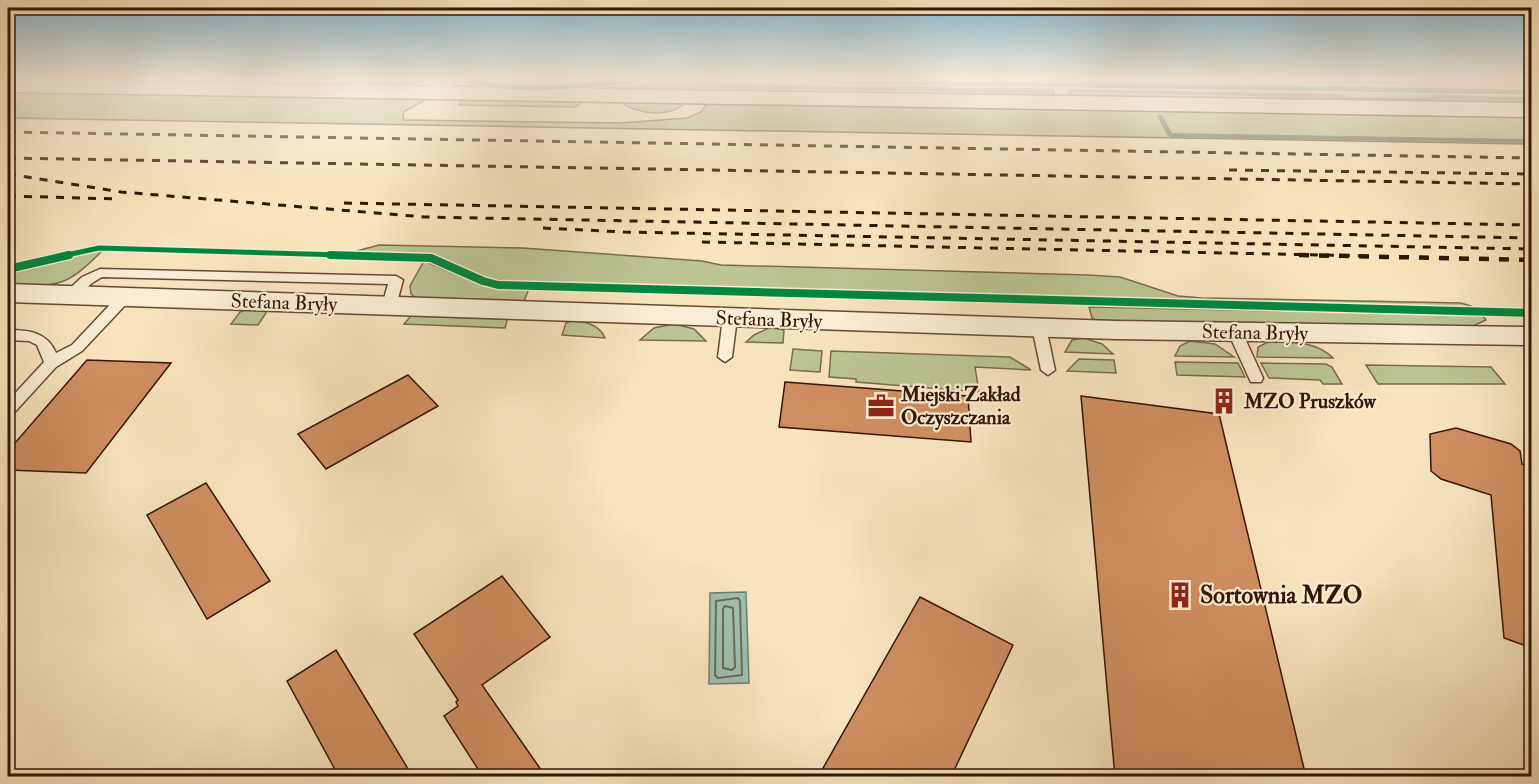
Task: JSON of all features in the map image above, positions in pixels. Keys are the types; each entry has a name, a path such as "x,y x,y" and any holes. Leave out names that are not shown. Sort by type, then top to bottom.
{"street":[{"name":"Stefana Bryły","path":"8,293 730,318 1530,338"}],"lane":[{"path":"71,295 87,280 100,273 396,280 389,306"},
{"path":"8,410 51,363 76,348 125,297"},
{"path":"725,357 730,318"},
{"path":"1039,327 1048,370"},
{"path":"1235,332 1256,378"},
{"path":"8,335 33,335 43,342 50,355 51,363"}],"green space":[{"path":"403,117 404,120 620,123 690,117 1531,117 1532,144 8,118"},
{"path":"379,245 523,248 702,261 721,265 1088,275 1120,277 1178,296 1202,298 1461,303 1474,307 1090,300 503,281 486,278 436,256 353,252"},
{"path":"103,250 79,272 61,282 8,285 8,272"},
{"path":"424,261 485,286 529,289 524,301 417,298 411,294 410,286"},
{"path":"1089,307 1482,315 1486,320 1473,326 1097,321 1092,318"},
{"path":"265,311 266,313 258,325 231,324 240,312"},
{"path":"411,316 505,319 507,321 505,328 404,324"},
{"path":"571,321 591,324 599,329 605,338 562,335 566,323"},
{"path":"674,324 694,329 706,341 640,340 654,328"},
{"path":"771,327 784,330 783,343 746,342 754,335"},
{"path":"1084,338 1102,344 1113,354 1065,352 1072,340"},
{"path":"1190,341 1215,344 1234,357 1175,356 1180,346"},
{"path":"1268,342 1311,345 1333,358 1257,357 1258,347"},
{"path":"793,349 822,351 820,372 790,370"},
{"path":"831,351 1010,357 1031,370 975,367 979,392 856,382 856,379 829,377"},
{"path":"1079,359 1114,360 1116,373 1067,371"},
{"path":"1175,362 1238,363 1245,377 1177,375"},
{"path":"1261,363 1326,364 1332,367 1342,384 1323,384 1320,380 1269,378"},
{"path":"1366,365 1491,367 1505,384 1378,384"}],"water":[{"path":"746,592 749,683 709,684 710,593"}],"building":[{"path":"87,360 171,363 86,473 8,470 8,451"},
{"path":"408,375 438,406 326,469 298,434"},
{"name":"Miejski Zakład Oczyszczania","path":"785,382 968,396 971,442 779,427"},
{"name":"Sortownia MZO","path":"1081,396 1219,414 1306,777 1115,777"},
{"path":"1456,428 1511,444 1520,451 1522,464 1532,467 1532,648 1504,638 1491,495 1441,479 1431,471 1430,434"},
{"path":"206,483 270,581 207,619 147,515"},
{"path":"502,576 550,637 482,685 546,777 483,777 444,716 458,706 456,702 458,700 414,634"},
{"path":"920,597 1013,645 951,777 818,777"},
{"path":"336,650 413,777 339,777 287,681"}],"waterway":[{"path":"1160,117 1170,135 1532,141"}],"railway":[{"path":"8,132 1532,158"},
{"path":"8,158 1532,184"},
{"path":"1229,170 1532,174"},
{"path":"8,174 121,192 425,217 1532,238"},
{"path":"8,196 119,199"},
{"path":"344,203 1532,225"},
{"path":"543,228 624,232 1532,249"},
{"path":"702,242 1368,256"},
{"path":"1299,255 1532,260"}],"cycle path":[{"path":"8,269 99,248 431,258 483,281 498,285 1532,313"}],"place":[{"name":"MZO Pruszków","path":"1224,401"},
{"name":"Miejski Zakład Oczyszczania","path":"881,406"},
{"name":"Sortownia MZO","path":"1180,595"}]}
